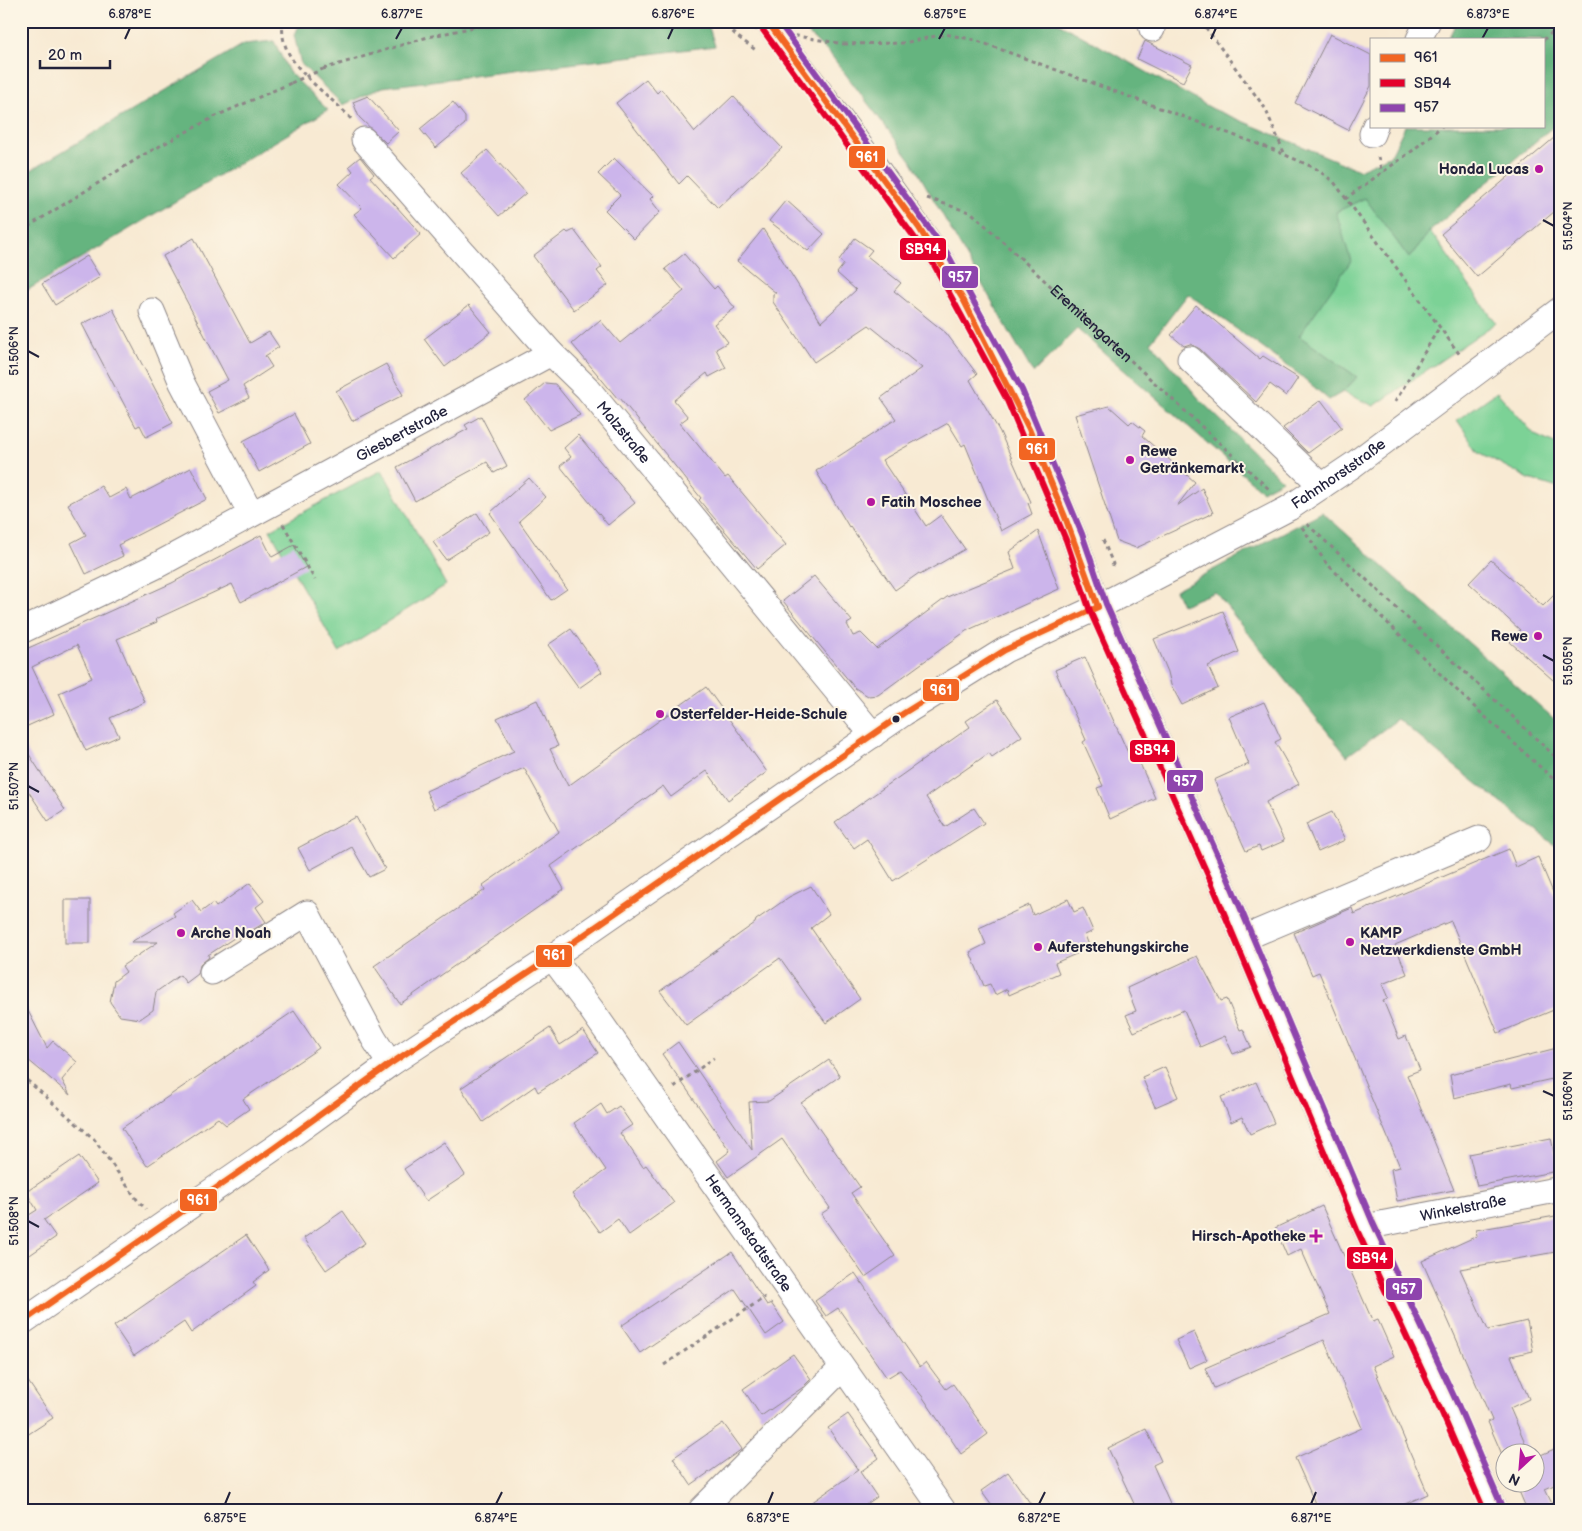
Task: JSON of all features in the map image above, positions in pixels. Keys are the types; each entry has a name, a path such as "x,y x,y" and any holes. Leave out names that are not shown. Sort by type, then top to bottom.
{"street":[{"path":"767,21 875,166 929,243 978,326 1014,394 1045,464 1074,537 1098,607 1244,938 1365,1227 1450,1409 1494,1510"},
{"path":"1420,38 1428,21"},
{"name":"Malzstraße","path":"364,140 551,353 587,388 873,735"},
{"name":"Fahnhorststraße","path":"21,1323 390,1064 552,957 873,735 990,659 1098,607 1289,508 1411,422 1561,309"},
{"path":"152,311 182,382 261,509"},
{"name":"Giesbertstraße","path":"21,631 154,566 551,353"},
{"path":"1190,359 1322,486"},
{"path":"1244,938 1479,839"},
{"path":"212,972 307,913 374,1039 390,1064"},
{"name":"Hermannstadtstraße","path":"552,957 591,1008 943,1510"},
{"name":"Winkelstraße","path":"1365,1227 1561,1189"},
{"path":"701,1510 842,1368"}],"path":[{"path":"282,21 284,42 295,61 312,83 352,119 364,140"},
{"path":"21,231 145,154 216,116 290,83 323,69 428,37 502,21"},
{"path":"708,21 844,44 904,43 945,34 975,40 1285,155 1325,175 1334,182 1440,326 1473,375"},
{"path":"721,21 738,37 759,52"},
{"path":"1201,21 1265,108 1285,155"},
{"path":"1544,39 1561,25"},
{"path":"1345,199 1412,151 1440,128"},
{"name":"Eremitengarten","path":"923,196 972,213 1289,508"},
{"path":"1411,422 1394,401 1440,326"},
{"path":"1289,508 1560,761"},
{"path":"1289,508 1326,563 1468,701 1561,786"},
{"path":"261,509 315,580"},
{"path":"680,1082 714,1058"},
{"path":"21,1075 94,1139 138,1202 163,1225"},
{"path":"664,1366 784,1284"}],"green space":[{"path":"302,21 707,21 715,46 383,87 343,105 301,64 294,35"},
{"path":"795,21 1055,21 1213,109 1359,170 1391,155 1404,128 1544,128 1544,38 1448,38 1457,21 1561,21 1561,120 1430,231 1409,258 1365,198 1336,212 1351,261 1299,336 1357,377 1343,392 1329,400 1300,375 1188,294 1151,342 1202,402 1282,480 1262,491 1077,329 1033,373 911,160 831,55"},
{"path":"274,41 289,72 328,110 21,294 21,176 244,44"},
{"path":"1365,198 1409,258 1430,231 1496,323 1374,406 1343,392 1357,377 1299,336 1350,261 1336,212"},
{"path":"1497,392 1535,435 1561,447 1561,489 1529,479 1479,452 1457,420"},
{"path":"382,470 446,585 339,652 270,530"},
{"path":"1322,512 1561,725 1561,850 1398,719 1347,756 1215,592 1182,605 1175,590"}],"building":[{"path":"1330,34 1370,54 1370,88 1348,130 1295,103"},
{"path":"1145,41 1192,65 1183,82 1137,59"},
{"path":"646,79 657,93 661,89 695,132 733,96 782,148 718,208 687,176 679,184 616,103"},
{"path":"368,96 399,131 386,143 359,117 353,102"},
{"path":"453,102 465,117 465,124 436,148 420,129"},
{"name":"Honda Lucas","path":"1561,132 1561,206 1477,277 1441,234"},
{"path":"487,150 526,193 499,216 461,173"},
{"path":"360,157 374,174 370,177 421,234 394,258 354,214 362,208 339,184 353,171 349,166"},
{"path":"614,158 653,196 650,199 660,212 634,239 605,210 620,195 598,174"},
{"path":"786,200 824,234 808,251 769,221"},
{"path":"763,229 821,322 856,290 837,273 844,264 839,260 855,238 872,250 867,256 901,283 894,291 946,333 977,374 970,380 1000,432 1031,502 1028,503 1032,514 1001,531 965,444 962,446 948,423 882,460 926,526 941,515 965,549 920,575 919,573 895,590 849,527 816,471 896,419 881,398 922,368 869,325 814,362 773,302 773,294 776,293 737,261"},
{"path":"574,230 602,267 597,271 608,285 574,310 533,256 566,231 568,233"},
{"path":"194,238 250,343 269,332 279,347 265,356 272,367 243,386 249,398 219,413 207,391 228,380 163,256"},
{"path":"684,254 714,289 717,286 735,308 714,324 728,342 716,349 726,368 709,377 707,373 674,400 688,417 680,423 725,478 728,476 786,545 757,569 699,500 701,498 620,398 618,399 572,344 600,320 620,343 684,291 665,269"},
{"path":"87,256 100,277 55,305 42,284"},
{"path":"469,305 491,332 445,367 424,339"},
{"path":"1196,305 1260,359 1263,356 1298,378 1286,396 1270,384 1256,402 1200,349 1190,344 1184,346 1171,335"},
{"path":"113,309 173,423 146,437 140,425 136,427 82,324"},
{"path":"386,364 403,395 352,421 336,391"},
{"path":"545,383 555,384 580,415 549,430 525,400"},
{"path":"1321,400 1342,428 1308,453 1283,428"},
{"name":"Rewe Getränkemarkt","path":"1109,406 1129,424 1132,421 1145,431 1142,436 1195,482 1177,506 1202,488 1213,513 1136,548 1117,541 1075,415"},
{"path":"294,414 310,444 259,472 243,441"},
{"path":"481,416 507,466 494,473 487,462 415,501 397,467 468,429 465,425"},
{"path":"578,435 635,503 608,525 560,466 571,457 564,448"},
{"path":"191,468 207,499 118,545 123,556 86,574 71,543 86,535 68,504 101,486 109,498 126,489 131,499"},
{"path":"529,478 546,497 519,521 567,589 551,600 490,513"},
{"path":"477,513 489,532 446,560 433,542"},
{"path":"1038,531 1059,589 966,631 878,695 868,696 855,688 783,601 814,576 852,621 847,624 853,636 861,633 877,649 947,597 1015,569 1009,552"},
{"path":"261,535 272,557 294,545 306,567 241,602 232,584 156,619 157,622 117,639 145,702 110,718 119,736 86,751 59,693 92,678 77,645 32,667 54,714 21,729 21,645 24,650 172,583"},
{"path":"1491,560 1543,606 1561,588 1561,687 1510,642 1520,630 1469,583"},
{"path":"1223,611 1239,652 1208,666 1218,688 1182,705 1171,685 1168,672 1154,639"},
{"path":"571,629 602,672 579,688 548,645"},
{"path":"1085,657 1129,755 1135,752 1155,798 1110,819 1097,788 1103,786 1083,742 1086,740 1055,670"},
{"path":"706,687 767,772 728,800 707,771 671,797 663,786 551,866 564,889 400,1004 374,966 485,890 483,885 559,832 524,768 434,809 426,791 514,751 497,718 537,700 558,746 550,749 568,786"},
{"path":"997,700 1022,736 992,757 989,753 926,797 945,827 974,808 984,823 893,881 867,839 854,848 835,822 970,727 966,721"},
{"path":"1264,702 1281,739 1275,742 1299,784 1266,802 1284,841 1261,851 1259,846 1246,851 1214,780 1249,764 1229,717"},
{"path":"21,742 65,810 48,821 21,780"},
{"path":"1332,812 1345,840 1318,852 1306,824"},
{"path":"356,817 385,869 369,877 352,847 310,870 298,848"},
{"name":"KAMP Netzwerkdienste GmbH","path":"1509,849 1516,867 1538,857 1561,911 1561,1007 1498,1033 1451,921 1395,945 1407,974 1382,984 1388,998 1383,1000 1399,1039 1406,1036 1420,1070 1407,1075 1454,1190 1397,1201 1391,1169 1400,1167 1319,972 1312,975 1294,933 1352,908 1354,914"},
{"path":"250,883 264,901 256,907 266,922 239,938 237,936 208,955 209,957 200,965 198,974 186,983 180,975 156,992 153,1010 140,1019 120,1016 110,1002 114,981 126,972 122,966 158,942 131,942 175,916 173,913 192,900 201,912 213,903 216,907"},
{"path":"811,886 829,914 811,928 860,999 826,1023 780,958 686,1025 660,991 789,897"},
{"name":"Auferstehungskirche","path":"1068,899 1074,912 1083,908 1093,931 1085,935 1090,948 1055,963 1059,973 1009,995 1007,989 995,995 990,984 984,986 970,952 986,944 979,928 1029,905 1033,915"},
{"path":"65,900 90,900 90,943 65,943"},
{"path":"1197,956 1221,1001 1227,999 1240,1030 1243,1029 1251,1047 1233,1054 1225,1036 1200,1047 1184,1010 1134,1032 1126,1015 1136,1011 1127,988"},
{"path":"21,997 47,1048 53,1041 77,1062 62,1080 70,1095 21,1054"},
{"path":"294,1011 319,1048 243,1099 249,1109 226,1125 218,1118 147,1166 122,1128"},
{"path":"550,1028 560,1045 583,1030 598,1053 538,1092 535,1086 483,1122 461,1088"},
{"path":"678,1042 752,1150 749,1102 769,1101 829,1060 840,1076 801,1103 860,1187 851,1193 895,1256 865,1277 821,1214 830,1208 782,1139 728,1177 717,1161 730,1151 662,1054"},
{"path":"1561,1047 1561,1077 1512,1088 1511,1084 1454,1098 1450,1075"},
{"path":"1165,1067 1178,1097 1155,1107 1142,1077"},
{"path":"1256,1082 1274,1123 1250,1134 1242,1117 1231,1122 1221,1097"},
{"path":"601,1104 607,1114 619,1106 632,1125 620,1133 643,1167 646,1165 674,1203 629,1235 618,1219 600,1232 572,1194 606,1170 574,1123"},
{"path":"1551,1138 1558,1171 1477,1186 1469,1154"},
{"path":"444,1142 465,1175 426,1201 404,1169"},
{"path":"79,1156 98,1183 44,1220 56,1237 21,1261 21,1220 37,1210 26,1192"},
{"path":"1322,1206 1373,1322 1378,1320 1394,1356 1373,1366 1428,1494 1391,1510 1318,1510 1295,1458 1362,1428 1324,1340 1214,1388 1205,1368 1330,1314 1301,1249 1287,1256 1275,1228"},
{"path":"343,1211 365,1243 326,1270 304,1238"},
{"path":"1561,1215 1561,1251 1460,1269 1488,1330 1527,1321 1533,1351 1511,1356 1529,1399 1510,1408 1526,1444 1498,1444 1488,1422 1492,1420 1422,1261 1477,1236 1476,1230"},
{"path":"246,1235 269,1270 253,1282 256,1286 191,1333 184,1322 134,1356 114,1326"},
{"path":"732,1252 767,1305 771,1303 784,1322 766,1335 735,1289 640,1353 621,1326"},
{"path":"855,1273 920,1367 926,1362 946,1389 953,1384 988,1434 961,1454 922,1396 900,1370 887,1378 838,1308 826,1316 815,1301"},
{"path":"1194,1332 1207,1360 1189,1368 1176,1340"},
{"path":"793,1354 811,1379 802,1388 761,1416 743,1389"},
{"path":"21,1371 53,1418 21,1439"},
{"path":"848,1414 879,1458 860,1472 877,1497 858,1510 801,1510 858,1470 828,1428"},
{"path":"723,1423 742,1449 691,1485 673,1458"},
{"path":"1146,1429 1161,1461 1153,1465 1173,1510 1137,1510 1108,1448"},
{"path":"1561,1446 1561,1482 1545,1489 1555,1510 1527,1510 1520,1494 1544,1494 1544,1454"},
{"path":"1008,1472 1035,1510 995,1510 981,1491"}],"transit line":[{"name":"961","path":"767,21 919,228 964,301 1029,429 1065,517 1098,607"},
{"name":"957","path":"778,21 947,253 1022,390 1082,534 1106,604 1227,876 1373,1223 1458,1405 1502,1507"},
{"name":"SB94","path":"760,26 933,263 1006,398 1066,540 1090,611 1211,882 1357,1230 1442,1413 1484,1510"},
{"name":"961","path":"21,1323 274,1148 390,1064 552,957 904,713 1005,650 1098,607"}],"place":[{"name":"Honda Lucas","path":"1539,169"},
{"name":"Rewe Getränkemarkt","path":"1130,460"},
{"name":"Fatih Moschee","path":"871,502"},
{"name":"Rewe","path":"1538,636"},
{"name":"Osterfelder-Heide-Schule","path":"660,714"},
{"name":"Arche Noah","path":"181,933"},
{"name":"KAMP Netzwerkdienste GmbH","path":"1350,942"},
{"name":"Auferstehungskirche","path":"1038,947"},
{"name":"Hirsch-Apotheke","path":"1316,1236"}]}
